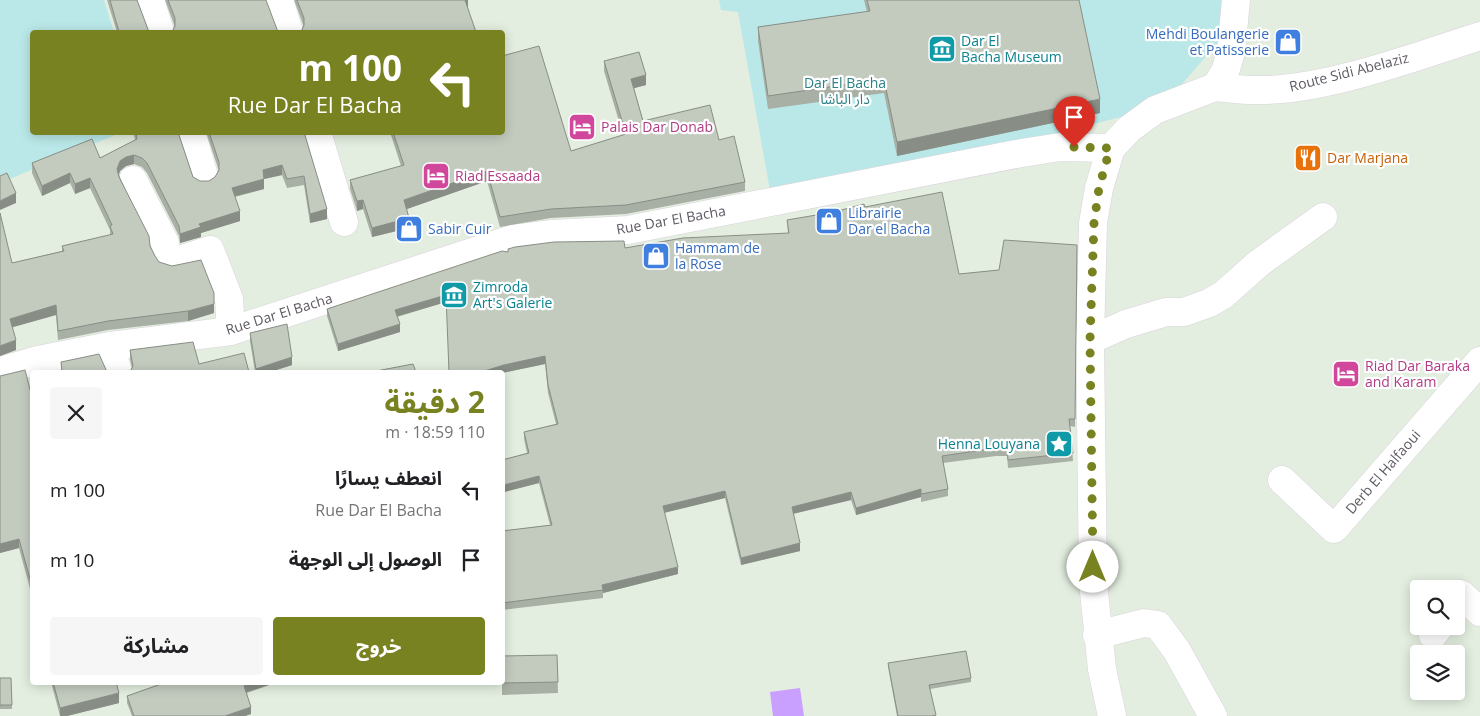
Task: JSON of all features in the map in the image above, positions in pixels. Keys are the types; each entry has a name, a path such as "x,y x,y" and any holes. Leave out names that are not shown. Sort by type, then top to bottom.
{"street":[{"path":"150,0 159,30"},
{"path":"279,0 288,30"},
{"path":"1112,716 1102,669 1093,582 1090,340 1094,223 1099,188 1110,148 1129,129 1155,110 1215,87 1225,72 1231,52 1236,0"},
{"name":"Route Sidi Abelaziz","path":"1215,87 1254,90 1318,83 1384,66 1480,36"},
{"path":"192,135 204,176"},
{"path":"318,135 344,222"},
{"name":"Rue Dar El Bacha","path":"0,372 38,360 110,346 231,331 512,239 553,234 628,230 1060,147 1110,148"},
{"path":"133,180 165,243 164,249 169,259 176,261 210,250 229,299 231,331"},
{"path":"1090,340 1136,321 1166,312 1184,312 1209,303 1223,295 1259,263 1323,217"},
{"path":"110,346 117,370"},
{"name":"Derb El Halfaoui","path":"1282,480 1334,529 1480,361"},
{"path":"1465,597 1480,612"},
{"path":"1098,635 1144,623 1158,625 1177,651 1213,716"}],"green space":[{"path":"0,0 104,0 113,30 30,30 30,135 115,135 0,183"},
{"name":"Dar El Bacha دار الباشا","path":"719,0 1221,0 1221,39 1182,84 1121,117 917,169 772,202 738,12 721,10"}],"shaded area":[{"path":"800,688 804,716 773,716 770,692"}],"building":[{"path":"110,0 137,0 148,30 118,30"},
{"path":"168,0 266,0 277,30 173,30 175,18"},
{"path":"297,0 465,0 475,30 302,30 304,18"},
{"path":"867,0 1079,0 1100,99 897,142 884,79 768,96 758,27 870,11"},
{"path":"539,46 571,151 626,134 604,61 639,52 646,75 631,79 643,121 710,105 719,140 734,136 745,182 626,205 551,209 500,217 487,171 404,200 409,218 372,228 363,200 357,201 350,180 404,165 394,135 505,135 505,55"},
{"path":"136,135 179,135 193,177 200,181 209,181 215,177 219,170 219,162 210,135 305,135 327,209 310,214 304,176 287,179 282,165 263,170 264,179 232,188 240,211 199,224 201,227 180,234 179,226 147,163 142,158 134,155 126,157 120,161 117,169 119,177 149,236 150,246 155,256 159,262 172,266 201,260 214,293 214,304 188,311 108,321 58,331 56,305 10,319 16,340 0,346 0,213 12,263 64,251 62,246 113,234 110,226 112,225 90,178 75,184 70,173 42,186 32,163 92,139 100,158 137,139"},
{"path":"7,173 16,193 0,201 0,176"},
{"path":"942,192 959,274 999,270 1004,240 1077,245 1075,419 1069,419 1073,453 1008,460 1007,448 996,448 942,456 948,489 921,494 921,489 856,508 851,492 792,507 800,543 741,558 725,491 663,506 678,567 602,585 603,590 505,603 505,531 552,525 539,476 505,485 505,459 529,453 524,432 558,424 548,385 545,356 488,370 449,370 446,295 395,310 400,324 338,344 327,309 502,251 508,252 508,249 515,247 554,242 624,241 625,248 683,238 789,233 787,220 834,212 864,204 865,207"},
{"path":"287,324 292,357 256,369 250,333"},
{"path":"193,342 199,364 244,353 248,370 131,370 133,366 130,350"},
{"path":"99,354 106,370 62,370 61,362"},
{"path":"413,364 415,370 382,370"},
{"path":"25,370 30,389 30,579 19,539 0,544 0,376"},
{"path":"966,651 971,678 929,685 936,715 898,716 888,663"},
{"path":"557,655 558,682 505,683 505,656"},
{"path":"0,678 11,678 12,705 0,705"},
{"path":"54,685 117,685 119,693 60,708"},
{"path":"158,685 247,685 244,686 251,707 225,716 134,716 127,696"}],"place":[{"name":"Mehdi Boulangerie et Patisserie","path":"1288,42"},
{"name":"Dar El Bacha Museum","path":"942,49"},
{"name":"Palais Dar Donab","path":"582,127"},
{"name":"Dar Marjana","path":"1308,158"},
{"name":"Riad Essaada","path":"436,176"},
{"name":"Librairie Dar el Bacha","path":"829,221"},
{"name":"Sabir Cuir","path":"409,229"},
{"name":"Hammam de la Rose","path":"656,256"},
{"name":"Zimroda Art's Galerie","path":"454,295"},
{"name":"Riad Dar Baraka and Karam","path":"1346,374"},
{"name":"Henna Louyana","path":"1059,444"}],"route":[{"path":"1074,147 1110,148 1099,188 1094,223 1090,340 1093,567"}]}
